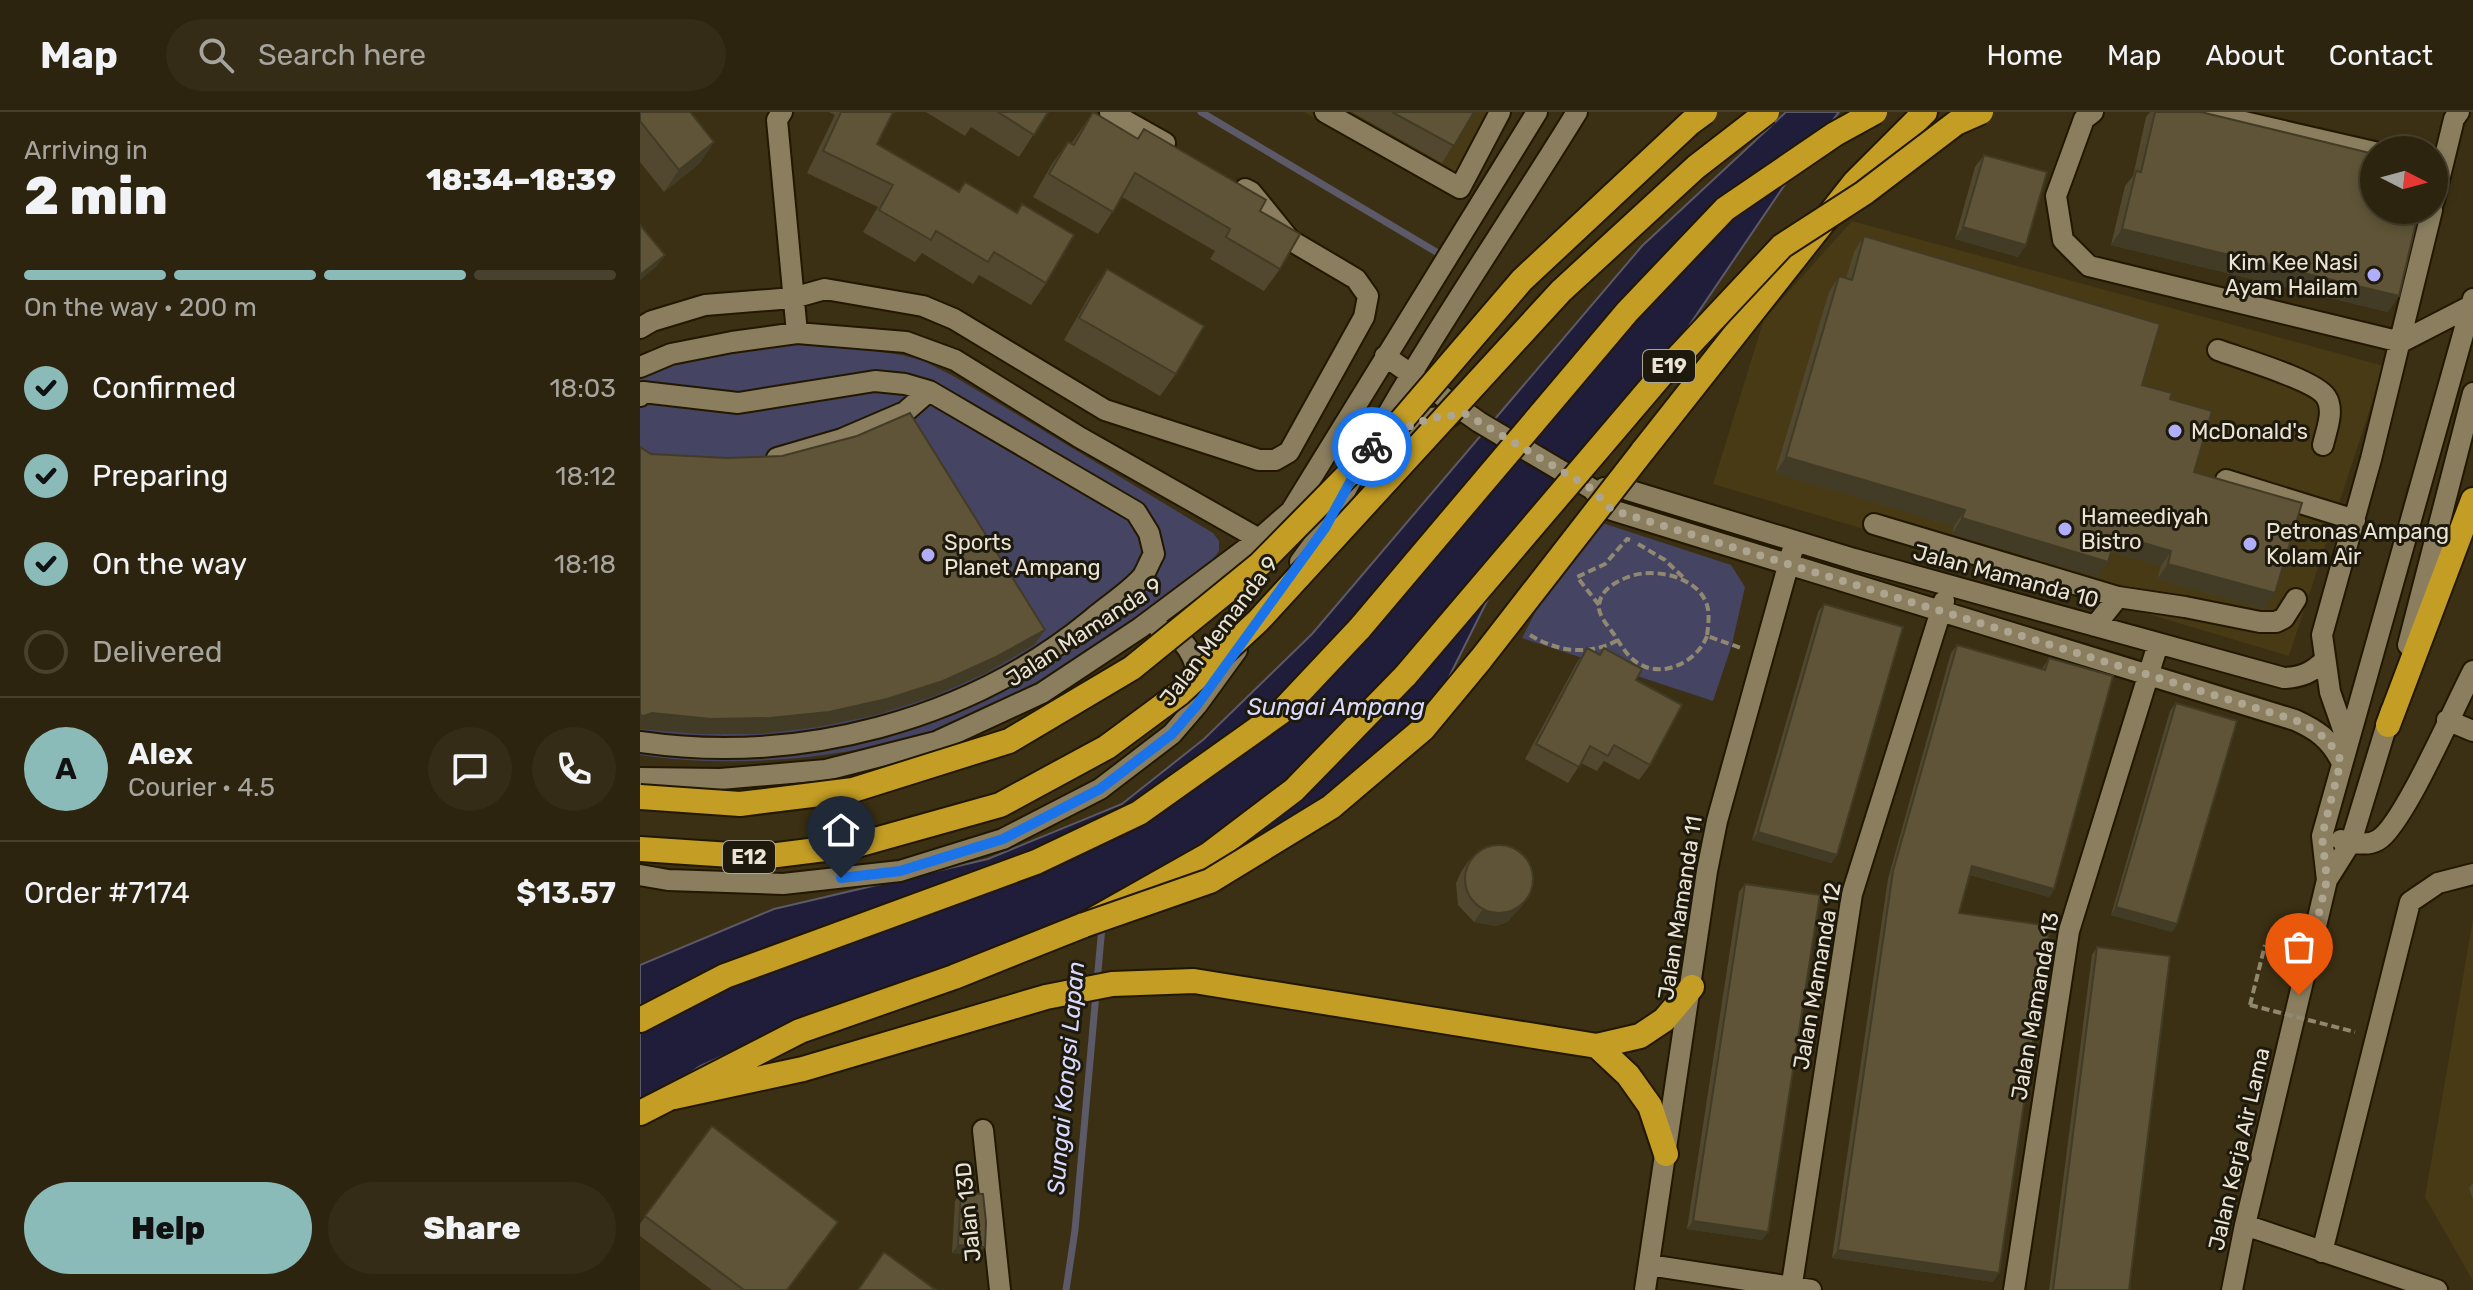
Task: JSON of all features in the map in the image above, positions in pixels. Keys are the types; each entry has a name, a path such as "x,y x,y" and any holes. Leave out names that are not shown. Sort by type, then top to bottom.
{"highway":[{"path":"640,797 740,804 853,790 1009,741 1132,668 1260,564 1402,420 1522,280 1705,112"},
{"name":"E12","path":"640,849 761,857 857,845 1000,805 1107,747 1180,693 1269,610 1561,291 1696,167 1767,112"},
{"path":"640,1020 725,976 1036,862 1100,832 1139,813 1281,712 1360,628 1627,312 1725,209 1835,134 1875,112"},
{"path":"1084,925 1210,881 1331,807 1423,729 1855,182 1925,112"},
{"name":"E19","path":"640,1113 800,1031 954,977 1084,925 1208,855 1294,790 1406,675 1663,373 1782,246 1864,193 1956,123 1981,112"},
{"path":"2388,725 2473,500"},
{"path":"674,1097 803,1069 1046,997 1112,984 1194,981 1597,1046 1640,1036 1664,1020 1692,987"},
{"path":"1597,1046 1628,1075 1650,1106 1666,1154"}],"street":[{"path":"1110,112 1187,156"},
{"path":"1325,112 1460,188 1500,112"},
{"name":"Jalan Memanda 9","path":"640,875 668,880 783,884 900,871 1003,839 1100,789 1172,734 1197,705 1325,528 1410,374 1577,112"},
{"path":"2093,112 2084,119 2056,196 2063,240 2089,266 2401,342 2472,302"},
{"path":"2201,112 2360,149"},
{"path":"2448,137 2459,112"},
{"name":"Jalan Memanda 9","path":"1259,539 1291,511 1530,114"},
{"path":"775,115 797,333"},
{"path":"640,328 652,321 705,305 793,298 825,289 923,306 954,319 1105,410 1259,460 1275,460 1289,452 1364,317 1368,296 1356,279 1290,240 1251,192 1225,177"},
{"path":"2344,751 2324,661 2322,635 2355,520 2429,224"},
{"name":"Jalan Kerja Air Lama","path":"2327,880 2322,836 2472,302"},
{"path":"640,367 671,354 797,333 906,342 955,360 1079,437 1259,539 1300,540 1325,528"},
{"path":"2218,350 2313,385 2320,391 2326,397 2330,411 2323,445"},
{"name":"Jalan Mamanda 10","path":"1385,356 1473,418 1586,485 1612,510 2307,726 2319,731 2334,747 2344,751"},
{"path":"640,396 643,392 738,403 875,381 929,391 1136,512 1149,533 1154,554 1142,577 1057,647 986,687 926,714 869,731 742,748 640,742"},
{"path":"757,459 771,459 842,439 905,412 929,391"},
{"name":"Jalan Kerja Air Lama","path":"2232,1290 2327,880 2351,842 2388,725 2473,393"},
{"path":"1368,449 1398,431 1431,418 1473,418"},
{"path":"1062,469 1079,437"},
{"path":"2226,480 2355,520"},
{"name":"Jalan Mamanda 10","path":"1586,485 1618,487 1948,586 2284,678 2311,673 2324,661"},
{"path":"1874,524 2118,597 2260,622 2276,622 2284,618 2296,599"},
{"name":"Jalan Mamanda 9","path":"640,778 720,779 826,770 936,742 1036,696 1140,628 1259,539"},
{"name":"Jalan Mamanda 11","path":"1645,1290 1717,821 1795,541"},
{"name":"Jalan Mamanda 12","path":"1798,1289 1852,894 1948,586"},
{"path":"2095,626 2118,597"},
{"path":"1140,628 1166,631 1186,644 1198,670 1200,690 1197,705"},
{"name":"Jalan Mamanda 13","path":"2014,1290 2069,931 2158,644"},
{"path":"2322,836 2363,845 2378,840 2388,831 2405,807 2473,671"},
{"path":"2447,720 2473,731"},
{"path":"2322,1252 2410,902 2438,883 2473,874"},
{"name":"Jalan 13D","path":"983,1130 1000,1290"},
{"path":"2245,1225 2437,1290"},
{"path":"1649,1265 1798,1289"}],"path":[{"path":"1627,539 1649,548 1687,581 1707,604 1707,636 1702,648 1693,657 1670,668 1657,669 1634,661 1601,614 1599,605 1577,577 1605,564 1627,539"},
{"path":"1599,605 1605,590 1631,575 1665,575 1687,581"},
{"path":"1527,633 1565,650 1603,648 1618,640"},
{"path":"1707,636 1763,656"},
{"path":"2265,945 2250,1005 2355,1032"}],"shaded area":[{"path":"1304,112 1508,112 1459,201"},
{"path":"1852,221 2384,366 2289,656 1713,484 1764,319"},
{"name":"Sports Planet Ampang","path":"788,342 825,344 924,361 1213,533 1219,541 1219,551 1200,574 1174,596 1062,675 998,709 950,727 846,752 793,758 688,760 640,755 640,379 694,359"},
{"path":"1584,517 1731,565 1745,587 1732,644 1713,701 1522,638"},
{"path":"2473,919 2473,1281 2425,1197"}],"water":[{"name":"Sungai Ampang","path":"1786,112 1839,112 1792,174 1678,342 1493,589 1435,705 1220,884 1101,933 825,1010 700,1066 640,1108 640,965 774,909 988,859 1122,804 1204,739 1312,634 1642,246"}],"building":[{"path":"640,112 690,112 714,142 679,170 640,121"},
{"path":"841,112 893,112 877,144 959,192 965,182 1017,213 1022,204 1074,235 1046,283 994,252 988,262 936,231 931,240 879,210 893,185 823,151"},
{"path":"998,112 1048,112 1034,135"},
{"path":"1093,112 1138,139 1144,129 1266,200 1260,211 1300,234 1280,269 1226,237 1230,229 1135,173 1113,212 1049,174 1068,142 1074,145"},
{"path":"1392,112 1474,112 1454,146"},
{"path":"2155,112 2201,112 2360,151 2360,224 2416,224 2399,296 2122,229 2136,171 2141,172"},
{"path":"1984,155 2047,172 2026,245 1963,227"},
{"path":"640,225 665,255 640,275"},
{"path":"1864,236 2160,324 2142,385 2172,393 2170,399 2212,411 2194,472 2302,503 2275,593 2168,564 2171,551 2116,535 2108,562 1962,518 1965,510 1786,457 1839,276 1852,280"},
{"path":"1107,269 1204,326 1176,374 1079,318"},
{"path":"910,413 1045,630 943,681 887,699 829,712 770,718 711,719 652,713 640,715 640,447 651,454 727,458 782,456 857,436"},
{"path":"1824,604 1903,627 1837,855 1758,832"},
{"path":"1957,645 2045,670 2049,658 2113,676 2054,889 1972,866 1959,913 2050,926 1999,1273 1838,1250 1893,871"},
{"path":"1587,648 1600,655 1604,648 1642,669 1636,680 1682,705 1650,765 1614,745 1608,756 1590,746 1579,767 1536,744"},
{"path":"2176,703 2237,721 2177,924 2116,907"},
{"path":"1499,845 1523,855 1533,879 1523,903 1499,913 1475,903 1465,879 1475,855"},
{"path":"1745,884 1820,895 1768,1232 1693,1221"},
{"path":"2097,947 2170,956 2129,1290 2053,1290"},
{"path":"712,1126 838,1222 787,1290 744,1290 645,1216"},
{"path":"961,1193 983,1194 985,1247 958,1245"},
{"path":"884,1252 936,1290 858,1290"}],"waterway":[{"path":"1201,112 1443,256"},
{"name":"Sungai Kongsi Lapan","path":"1066,1290 1075,1230 1102,926"}],"way so far":[{"path":"1372,447 1398,431 1431,418 1466,414 1592,489 1612,510 2295,720 2319,731 2334,747 2341,761 2322,836 2327,880 2299,995"}],"place":[{"name":"Kim Kee Nasi Ayam Hailam","path":"2374,275"},
{"name":"McDonald's","path":"2175,431"},
{"name":"Hameediyah Bistro","path":"2065,529"},
{"name":"Petronas Ampang Kolam Air","path":"2250,544"},
{"name":"Sports Planet Ampang","path":"928,555"}],"route":[{"path":"841,878 900,871 1003,839 1100,789 1172,734 1197,705 1325,528 1368,449 1372,447"}]}
